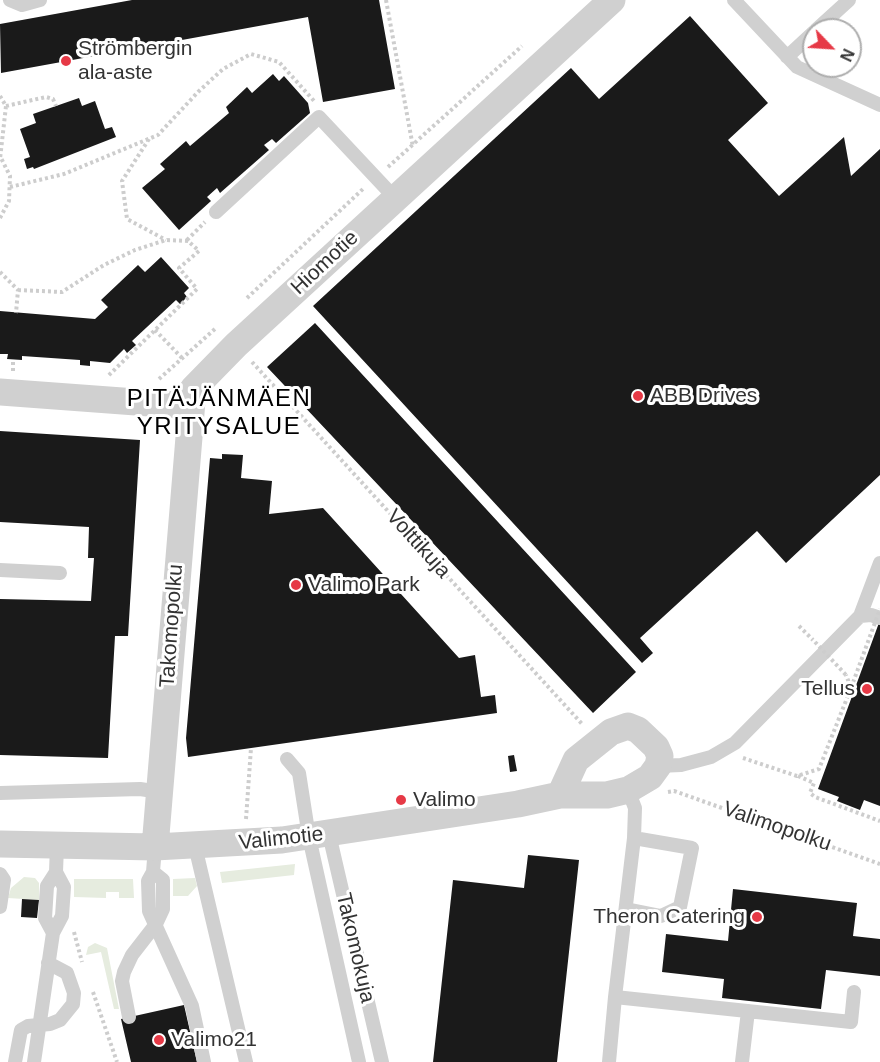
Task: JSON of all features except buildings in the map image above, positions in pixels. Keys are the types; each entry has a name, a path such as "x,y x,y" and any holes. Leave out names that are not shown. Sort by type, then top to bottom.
{"street":[{"name":"Hiomotie","path":"190,406 193,389 200,379 606,2"},
{"path":"0,392 190,406"},
{"name":"Takomopolku","path":"154,860 190,406"},
{"path":"560,795 576,760 597,740 628,726 638,730 656,747 660,756 658,766"},
{"name":"Valimotie","path":"1,849 56,859 154,860 195,846 319,835 560,795 607,795 628,790 650,777 658,766"}],"lane":[{"path":"10,0 22,5 40,0"},
{"path":"734,0 797,67 880,105"},
{"path":"829,18 849,0"},
{"path":"787,57 802,43"},
{"path":"216,212 319,117 395,198"},
{"path":"658,766 681,765 711,757 735,743 860,616 880,563"},
{"path":"0,570 60,573"},
{"path":"860,616 871,615 880,618"},
{"path":"287,759 299,774 319,835 359,1062"},
{"path":"0,793 140,789 160,792"},
{"path":"609,1062 634,837 635,808 628,790"},
{"name":"Takomokuja","path":"319,835 382,1062"},
{"path":"626,909 661,916 680,907 692,848 634,837"},
{"path":"195,846 246,1062"},
{"path":"34,1062 53,933 62,916 64,887 56,859"},
{"path":"129,1017 122,981 124,972 136,947 156,924 164,909 163,880 154,860"},
{"path":"0,874 4,880 0,907"},
{"path":"156,924 192,1006 204,1062"},
{"path":"15,1062 21,1030 28,1026 60,1020 73,1004 74,993 67,974 48,963"},
{"path":"615,997 850,1022 854,992"},
{"path":"742,1062 748,1011"}],"path":[{"path":"386,0 414,154"},
{"path":"239,306 528,40"},
{"path":"10,187 64,174 158,135 223,69 251,54 279,62 323,110"},
{"path":"0,96 6,106 1,158 10,176 9,201 0,218"},
{"path":"6,106 46,97 53,99 56,106"},
{"path":"150,139 122,181 127,219 166,240"},
{"path":"0,272 18,290 62,292 104,265 135,250 166,240 188,241 198,251 179,268 197,289 105,380"},
{"path":"16,313 18,290"},
{"path":"153,382 218,326"},
{"path":"155,330 182,358"},
{"name":"Volttikuja","path":"249,359 587,729"},
{"path":"797,776 819,769 880,609"},
{"path":"799,626 846,675 851,688"},
{"path":"246,822 250,748"},
{"path":"732,762 742,757 797,776 814,783 810,793 815,797 880,821"},
{"name":"Valimopolku","path":"674,791 880,864"},
{"path":"72,923 84,967"},
{"path":"91,988 117,1062"}],"shaded area":[{"path":"295,864 294,875 222,883 220,872"},
{"path":"24,877 35,878 39,883 39,900 8,898 11,888"},
{"path":"195,878 197,886 188,896 173,896 173,879"},
{"path":"74,879 133,879 134,898 119,898 119,892 106,892 106,898 74,897"},
{"path":"95,943 107,948 119,1009 114,1009 101,952 86,955 88,947"}],"place":[{"name":"Strömbergin ala-aste","path":"66,61"},
{"name":"ABB Drives","path":"638,396"},
{"name":"Valimo Park","path":"296,585"},
{"name":"Tellus","path":"867,689"},
{"name":"Valimo","path":"401,800"},
{"name":"Theron Catering","path":"757,917"},
{"name":"Valimo21","path":"159,1040"}],"district":[{"name":"PITÄJÄNMÄEN YRITYSALUE","path":"219,413"}]}
